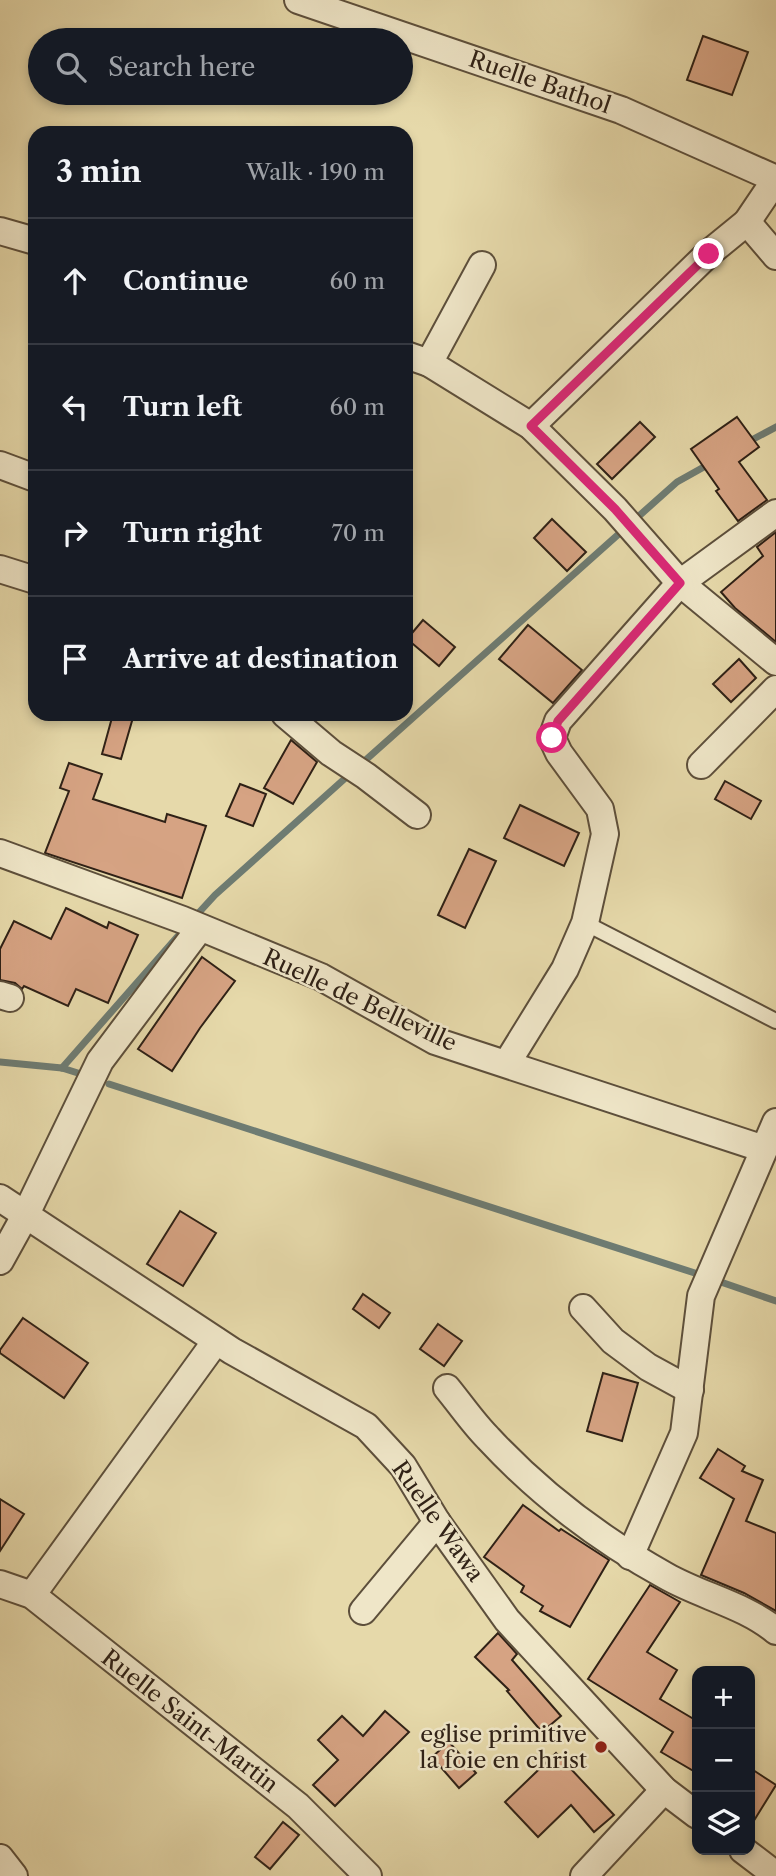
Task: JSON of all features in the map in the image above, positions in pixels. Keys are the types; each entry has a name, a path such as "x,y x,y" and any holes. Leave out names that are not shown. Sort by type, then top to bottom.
{"street":[{"name":"Ruelle Bathol","path":"298,0 380,28"},
{"name":"Ruelle Bathol","path":"413,39 621,110 776,179"},
{"path":"531,426 709,254 747,222 776,179"},
{"path":"747,222 776,256"},
{"path":"0,231 28,240"},
{"path":"482,265 418,359 531,426 615,509 680,583 776,662"},
{"path":"0,465 28,475"},
{"path":"507,1063 565,969 585,923 605,834 600,809 559,753 552,738 558,721 680,583 776,513"},
{"path":"0,569 28,578"},
{"path":"701,765 776,689"},
{"path":"293,721 331,753 417,815"},
{"name":"Ruelle de Belleville","path":"0,853 192,924 321,977 435,1041 764,1149"},
{"path":"0,1261 26,1214 100,1061 192,924"},
{"path":"630,1556 684,1433 701,1296 776,1122"},
{"name":"Ruelle Wawa","path":"0,1198 216,1341 366,1426 403,1466 437,1522 507,1620 664,1790 692,1811"},
{"path":"583,1308 613,1341 648,1367 690,1390"},
{"path":"32,1595 216,1341"},
{"path":"447,1388 488,1438 548,1496 630,1556 688,1589 763,1620 776,1631"},
{"path":"363,1611 437,1522"},
{"name":"Ruelle Saint-Martin","path":"0,1584 32,1595 298,1807 368,1876"},
{"path":"584,1876 664,1790"},
{"path":"750,1855 776,1875"},
{"path":"0,1858 14,1876"}],"lane":[{"path":"585,923 776,1021"}],"building":[{"path":"703,36 748,52 732,95 687,80"},
{"path":"737,417 759,447 739,462 767,500 738,521 691,449"},
{"path":"640,422 655,437 612,479 597,464"},
{"path":"552,519 586,552 567,571 534,538"},
{"path":"776,532 776,642 735,608 721,592 763,556 757,547"},
{"path":"423,620 455,647 439,666 413,644 413,632"},
{"path":"528,625 582,670 553,703 499,659"},
{"path":"739,659 756,678 731,702 713,684"},
{"path":"111,721 132,721 121,759 102,754"},
{"path":"291,740 317,762 293,804 264,788"},
{"path":"69,763 102,774 93,799 165,822 167,814 206,826 182,898 45,853 69,791 60,788"},
{"path":"725,781 761,801 751,819 715,799"},
{"path":"240,784 266,794 253,826 226,816"},
{"path":"520,805 579,833 564,866 504,838"},
{"path":"469,849 496,861 465,928 438,915"},
{"path":"66,908 107,928 109,922 138,935 108,1003 76,989 68,1006 24,986 22,989 15,983 0,980 0,949 14,921 51,939"},
{"path":"202,957 235,981 172,1071 138,1049"},
{"path":"180,1211 216,1233 183,1286 147,1264"},
{"path":"363,1294 390,1313 379,1328 353,1309"},
{"path":"23,1318 88,1363 64,1398 0,1353"},
{"path":"438,1324 462,1341 444,1366 420,1349"},
{"path":"603,1373 638,1383 622,1441 587,1431"},
{"path":"718,1449 745,1466 742,1471 763,1480 746,1521 776,1533 776,1611 744,1593 701,1575 734,1499 700,1478"},
{"path":"0,1499 24,1514 0,1551"},
{"path":"523,1505 559,1531 561,1529 609,1560 570,1627 540,1611 543,1606 521,1592 524,1586 484,1557"},
{"path":"650,1585 680,1602 647,1652 677,1670 660,1699 692,1718 692,1770 661,1752 673,1732 588,1679"},
{"path":"498,1633 517,1654 512,1660 561,1716 542,1732 507,1691 509,1690 475,1657"},
{"path":"385,1711 409,1732 335,1806 313,1785 338,1760 318,1740 342,1716 363,1736"},
{"path":"449,1742 476,1773 459,1788 432,1757"},
{"path":"556,1753 614,1815 594,1832 571,1805 538,1837 505,1802"},
{"path":"755,1771 776,1785 755,1819"},
{"path":"283,1822 299,1835 270,1869 255,1857"}],"waterway":[{"path":"746,443 776,427"},
{"path":"413,718 677,482 711,463"},
{"path":"360,765 409,721"},
{"path":"193,919 215,895 351,773"},
{"path":"62,1068 178,936"},
{"path":"0,1062 62,1068 81,1074"},
{"path":"109,1084 704,1276"},
{"path":"715,1280 776,1301"}],"place":[{"name":"eglise primitive la foie en christ","path":"601,1747"}],"route":[{"path":"552,738 558,721 680,583 615,509 531,426 709,254"}]}
